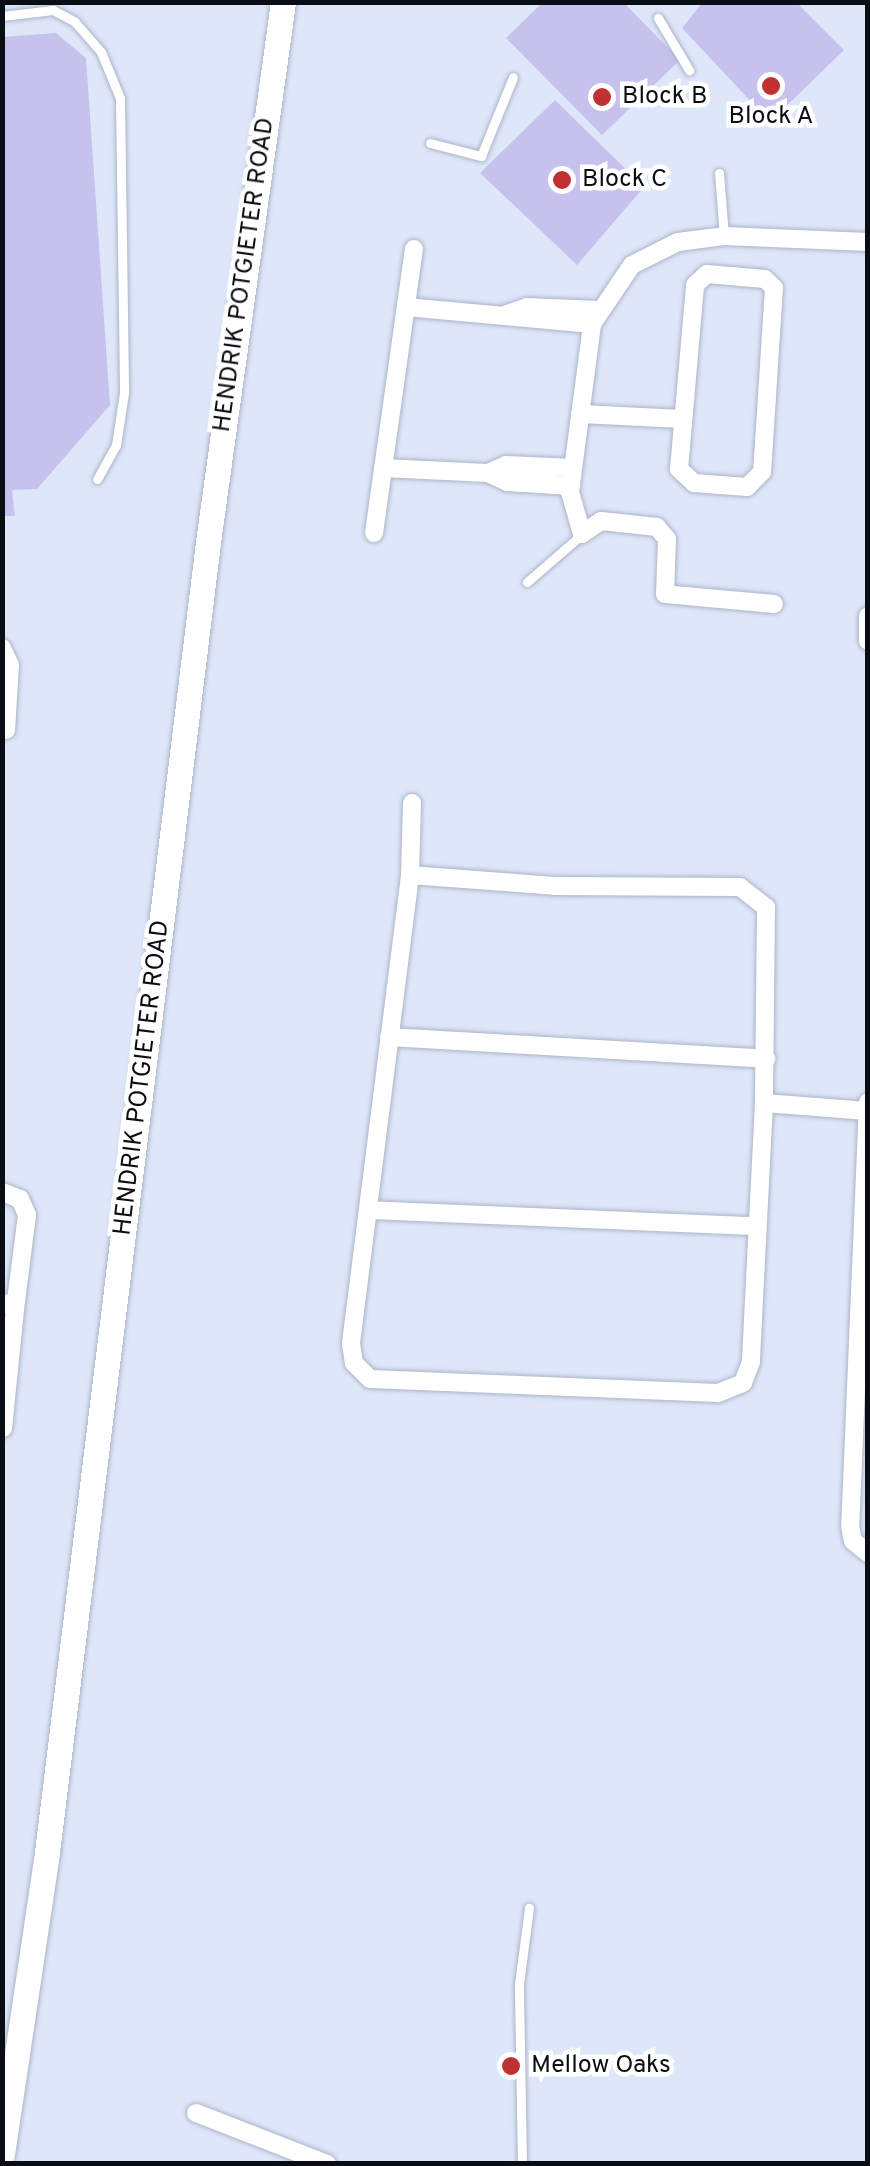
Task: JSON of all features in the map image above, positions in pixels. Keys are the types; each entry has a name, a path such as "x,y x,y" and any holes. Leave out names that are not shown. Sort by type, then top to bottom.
{"main road":[{"name":"HENDRIK POTGIETER ROAD","path":"2,2154 47,1852 208,542 283,2"}],"street":[{"path":"774,604 666,594 667,539 658,527 601,522 582,534 572,477 595,317 632,264 652,251 724,236 868,242"},
{"path":"374,532 414,249"},
{"path":"698,278 766,280 774,292 756,482 747,487 685,478 680,469 683,419 698,278"},
{"path":"406,307 595,317"},
{"path":"580,414 683,419"},
{"path":"383,468 488,473 507,482 572,477"},
{"path":"868,616 868,642"},
{"path":"2,648 10,665 6,730"},
{"path":"410,874 556,886 740,887 756,895 770,924 751,1362 742,1383 730,1390 370,1379 351,1351 410,874 412,803"},
{"path":"389,1037 766,1059"},
{"path":"860,1547 868,1102"},
{"path":"764,1103 867,1110"},
{"path":"2,1192 20,1199 27,1214 9,1303 4,1428"},
{"path":"368,1210 756,1226"},
{"path":"196,2113 327,2164"}],"lane":[{"path":"2,16 53,10 74,22 101,52 120,98 124,393 116,445 97,479"},
{"path":"658,18 689,70"},
{"path":"430,144 481,156 513,77"},
{"path":"718,173 724,236"},
{"path":"526,582 582,534"},
{"path":"522,2164 519,1984 530,1908"}],"building":[{"name":"Block B","path":"543,2 623,2 680,60 602,135 506,38"},
{"name":"Block A","path":"703,2 796,2 844,50 770,122 682,28"},
{"path":"56,33 86,58 110,405 37,489 12,490 15,516 2,516 2,37"},
{"name":"Block C","path":"555,100 644,187 577,265 480,173"}],"place":[{"name":"Block A","path":"771,86"},
{"name":"Block B","path":"602,97"},
{"name":"Block C","path":"562,180"},
{"name":"Mellow Oaks","path":"511,2066"}]}
